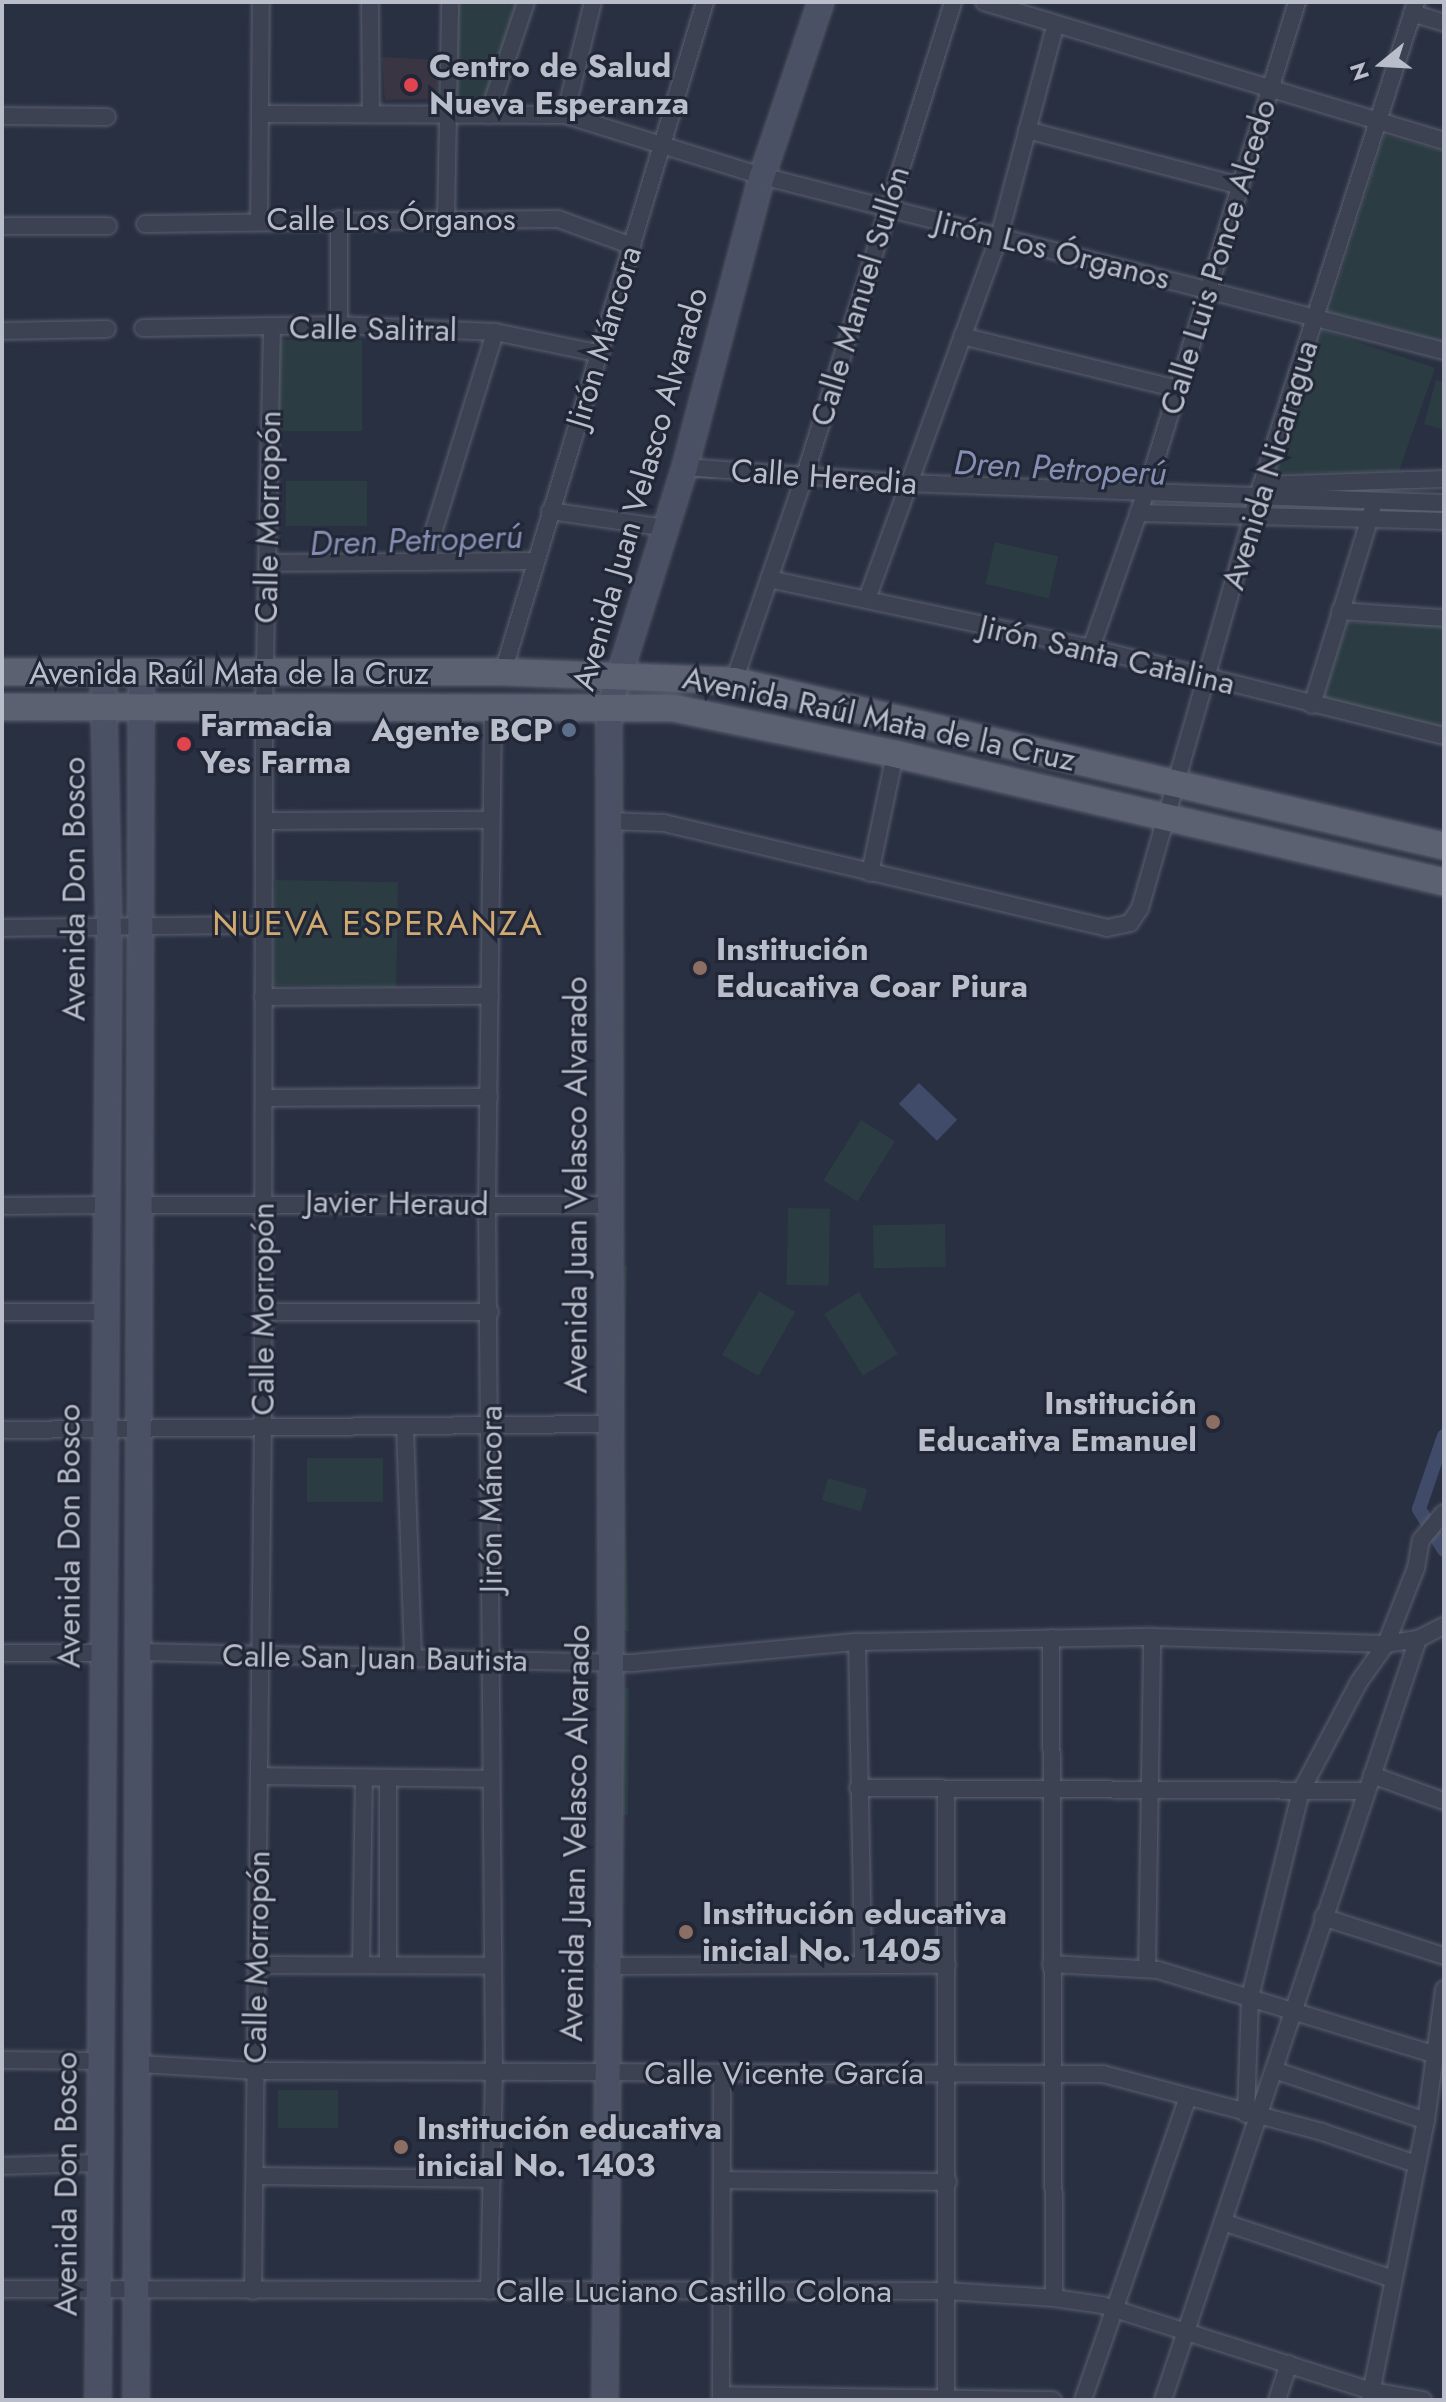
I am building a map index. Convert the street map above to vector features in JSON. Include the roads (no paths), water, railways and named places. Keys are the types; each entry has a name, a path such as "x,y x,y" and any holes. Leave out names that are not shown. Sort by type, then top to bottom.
{"main road":[{"name":"Avenida Raúl Mata de la Cruz","path":"2,672 503,672 734,681 1444,846"},
{"name":"Avenida Raúl Mata de la Cruz","path":"2,707 609,708 721,715 1444,882"}],"street":[{"path":"259,220 261,2"},
{"path":"370,2 371,114"},
{"path":"446,219 450,2"},
{"path":"488,115 526,2"},
{"path":"565,115 593,2"},
{"name":"Jirón Máncora","path":"503,672 533,561 601,354 705,2"},
{"name":"Avenida Juan Velasco Alvarado","path":"605,2400 604,1966 611,1663 607,1205 609,708 685,467 762,176 821,2"},
{"name":"Calle Manuel Sullón","path":"734,681 804,478 886,208 953,2"},
{"path":"984,2 1055,26 1444,141"},
{"name":"Calle Luis Ponce Alcedo","path":"1091,648 1146,492 1297,2"},
{"path":"1414,8 1444,23"},
{"name":"Avenida Nicaragua","path":"870,873 1107,928 1126,926 1140,908 1163,815 1252,515 1414,8"},
{"path":"867,599 906,483 999,237 1055,26"},
{"name":"Jirón Los Órganos","path":"260,114 565,115 762,176 1444,351"},
{"path":"2,116 107,117"},
{"path":"1027,130 1240,186"},
{"path":"339,219 339,325"},
{"name":"Calle Los Órganos","path":"145,224 339,219 558,219 632,246"},
{"path":"2,226 108,226"},
{"name":"Calle Salitral","path":"143,328 339,325 495,332 601,354"},
{"name":"Calle Morropón","path":"253,2291 263,1429 264,709 272,327"},
{"path":"2,331 107,329"},
{"path":"424,562 495,332"},
{"path":"962,336 1177,389"},
{"name":"Calle Heredia","path":"685,467 906,483 1146,492 1260,491 1375,501 1444,503"},
{"path":"1260,491 1444,479"},
{"path":"1312,705 1375,501"},
{"path":"550,511 666,528"},
{"path":"1138,513 1444,521"},
{"path":"268,563 533,561"},
{"name":"Jirón Santa Catalina","path":"769,579 1091,648 1444,736"},
{"path":"1340,611 1444,618"},
{"name":"Avenida Don Bosco","path":"98,2400 102,1312 109,930 103,673"},
{"name":"Avenida Don Bosco","path":"136,2400 140,2064 141,673"},
{"name":"Jirón Máncora","path":"489,2291 494,2072 490,1966 492,1424 487,1205 493,707"},
{"path":"608,821 664,823 870,873 895,754"},
{"path":"266,821 490,820"},
{"path":"2,928 141,930 266,925"},
{"path":"263,997 490,996"},
{"path":"264,1098 489,1097"},
{"name":"Javier Heraud","path":"140,1205 263,1202 607,1205"},
{"path":"2,1206 103,1205"},
{"path":"2,1312 102,1312"},
{"path":"263,1312 490,1312"},
{"path":"2,1430 609,1424"},
{"path":"405,1427 413,1659"},
{"path":"1252,2116 1250,1997 1301,1791 1359,1682 1386,1644 1416,1568 1421,1540 1444,1513"},
{"name":"Calle San Juan Bautista","path":"139,1652 611,1663 857,1642 1152,1637 1386,1644 1418,1639 1444,1626"},
{"path":"1147,1969 1152,1637"},
{"path":"1051,1638 1056,1787 1051,1964 1054,2298"},
{"path":"1163,2400 1223,2222 1252,2116 1274,2070 1295,2011 1323,1917 1418,1639"},
{"path":"857,1642 863,1965"},
{"path":"2,1653 101,1653"},
{"path":"1372,1775 1444,1801"},
{"path":"259,1776 490,1779"},
{"path":"361,1965 364,1778"},
{"path":"388,1778 388,1965"},
{"path":"858,1788 1365,1791"},
{"path":"946,1789 949,2074 946,2398"},
{"path":"1323,1917 1444,1956"},
{"path":"1051,1964 1147,1969 1250,1997 1433,2054"},
{"path":"257,1965 490,1966"},
{"path":"604,1966 947,1965"},
{"path":"1371,2395 1426,2121 1444,1989"},
{"path":"2,2060 98,2061"},
{"name":"Calle Vicente García","path":"140,2064 256,2071 1103,2074 1416,2164"},
{"path":"1274,2070 1426,2121"},
{"path":"722,2073 721,2397 1053,2400"},
{"path":"1083,2400 1188,2097"},
{"path":"2,2166 98,2163"},
{"path":"255,2176 492,2179"},
{"path":"722,2180 948,2182"},
{"path":"1223,2222 1393,2279"},
{"name":"Calle Luciano Castillo Colona","path":"2,2289 137,2293 947,2291 1054,2298 1113,2308 1289,2364 1371,2395 1423,2400"},
{"path":"1277,2400 1289,2364"}],"water":[{"path":"919,1083 957,1120 937,1141 899,1104"}],"waterway":[{"name":"Dren Petroperú","path":"692,476 715,477"},
{"path":"1444,1436 1419,1509 1444,1550"}],"place":[{"name":"Centro de Salud Nueva Esperanza","path":"411,85"},
{"name":"Agente BCP","path":"569,730"},
{"name":"Farmacia Yes Farma","path":"184,744"},
{"name":"Institución Educativa Coar Piura","path":"700,968"},
{"name":"Institución Educativa Emanuel","path":"1213,1422"},
{"name":"Institución educativa inicial No. 1405","path":"686,1932"},
{"name":"Institución educativa inicial No. 1403","path":"401,2147"}],"district":[{"name":"NUEVA ESPERANZA","path":"378,924"}]}
